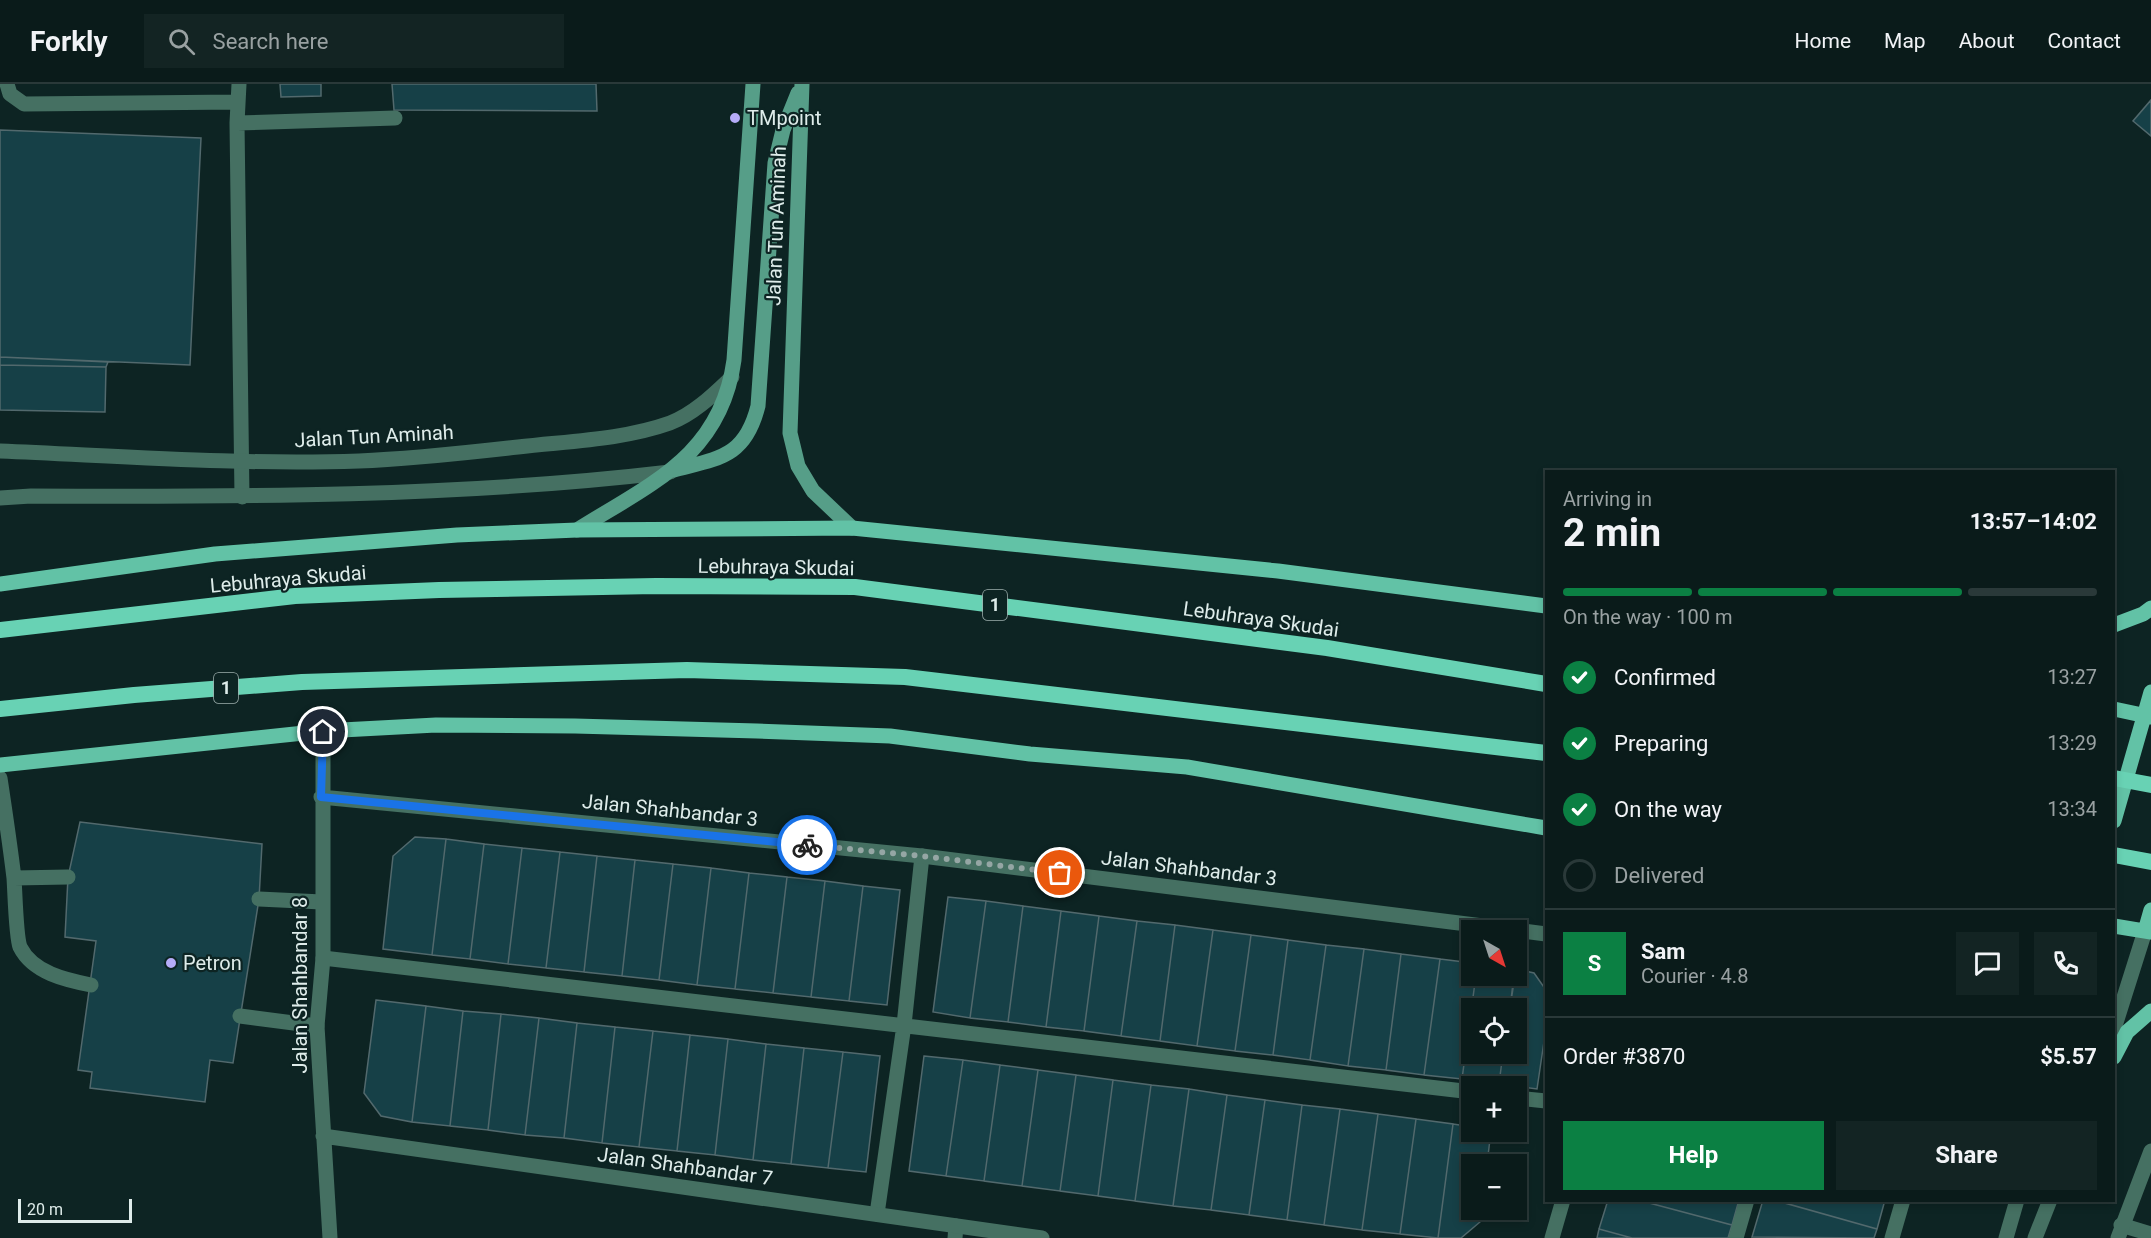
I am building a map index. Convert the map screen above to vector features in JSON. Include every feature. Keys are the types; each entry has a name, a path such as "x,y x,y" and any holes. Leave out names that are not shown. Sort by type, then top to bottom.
{"highway":[{"name":"Lebuhraya Skudai","path":"0,630 295,596 439,590 656,586 855,587 1327,648 1545,684"},
{"name":"1","path":"0,709 179,691 302,682 687,670 905,677 1545,753"},
{"path":"2115,778 2151,784"},
{"path":"2115,855 2151,862"}],"main road":[{"name":"Jalan Tun Aminah","path":"577,530 670,471 700,444 716,420 732,377 753,84"},
{"name":"Jalan Tun Aminah","path":"802,84 790,433 798,466 813,491 852,528"},
{"path":"670,471 714,460 730,453 742,443 753,426 758,406 776,163 783,130 802,84"},
{"path":"0,584 215,554 457,535 577,530 852,528 1278,571 1545,606"},
{"path":"2115,625 2143,614 2151,608"},
{"path":"2115,818 2147,716 2151,692"},
{"path":"2115,709 2147,716"},
{"path":"0,765 323,732 436,725 575,726 890,736 1030,753 1188,767 1545,828"},
{"path":"2115,926 2148,931 2151,910"},
{"path":"2115,1055 2127,1032 2151,1011"}],"street":[{"path":"7,84 10,94 24,104 238,102"},
{"path":"239,84 237,123 242,497"},
{"path":"237,123 394,118"},
{"name":"Jalan Tun Aminah","path":"0,451 242,462 359,461 427,457 606,437 640,431 672,422 714,394 732,377"},
{"path":"0,498 30,496 242,497 583,482 670,471"},
{"name":"Jalan Shahbandar 8","path":"323,732 322,958 317,1026 330,1238"},
{"path":"0,778 14,878 20,946 32,962 47,972 63,980 91,985"},
{"name":"Jalan Shahbandar 3","path":"321,797 922,856 1461,923"},
{"path":"877,1214 904,1025 922,856"},
{"path":"14,878 68,877"},
{"path":"259,899 322,902"},
{"name":"Jalan Shahbandar 3","path":"1527,931 1545,934"},
{"path":"2115,1026 2148,931"},
{"path":"322,958 1461,1091"},
{"path":"240,1016 317,1026"},
{"path":"1527,1099 1545,1101"},
{"name":"Jalan Shahbandar 7","path":"323,1136 877,1214 956,1232 1042,1238"},
{"path":"2151,1151 2120,1232 2151,1234"},
{"path":"1552,1238 1562,1202"},
{"path":"1736,1238 1746,1202"},
{"path":"1892,1238 1902,1202"},
{"path":"2006,1238 2016,1202"},
{"path":"2035,1238 2049,1202"}],"building":[{"path":"280,84 321,84 321,96 281,97"},
{"path":"392,84 596,84 597,111 394,110"},
{"path":"2151,100 2151,136 2133,121"},
{"path":"0,130 201,138 190,365 0,357"},
{"path":"0,357 108,362 106,367 0,365"},
{"path":"0,365 106,367 105,412 0,410"},
{"name":"Petron","path":"80,822 262,844 259,899 233,1063 210,1060 205,1102 90,1088 92,1072 78,1070 96,941 65,937 68,877"},
{"path":"415,837 446,839 432,955 383,949 393,856"},
{"path":"446,839 484,844 470,959 432,955"},
{"path":"484,844 522,848 508,964 470,959"},
{"path":"522,848 560,852 546,968 508,964"},
{"path":"560,852 597,856 584,972 546,968"},
{"path":"597,856 635,860 622,976 584,972"},
{"path":"635,860 673,864 659,980 622,976"},
{"path":"673,864 711,868 697,985 659,980"},
{"path":"711,868 749,873 735,989 697,985"},
{"path":"749,873 787,877 773,993 735,989"},
{"path":"787,877 825,881 811,997 773,993"},
{"path":"825,881 863,886 849,1001 811,997"},
{"path":"863,886 900,890 887,1005 849,1001"},
{"path":"948,897 986,901 970,1018 933,1012"},
{"path":"986,901 1023,906 1008,1022 970,1018"},
{"path":"1023,906 1061,911 1046,1027 1008,1022"},
{"path":"1061,911 1099,916 1084,1031 1046,1027"},
{"path":"1099,916 1137,921 1121,1036 1084,1031"},
{"path":"1137,921 1175,925 1160,1041 1121,1036"},
{"path":"1175,925 1213,930 1197,1046 1160,1041"},
{"path":"1213,930 1251,935 1235,1051 1197,1046"},
{"path":"1251,935 1288,940 1273,1055 1235,1051"},
{"path":"1288,940 1326,945 1310,1060 1273,1055"},
{"path":"1326,945 1364,949 1348,1066 1310,1060"},
{"path":"1364,949 1401,954 1386,1070 1348,1066"},
{"path":"1401,954 1440,959 1424,1075 1386,1070"},
{"path":"1440,959 1461,962 1461,986 1475,986 1473,998 1461,998 1461,1064 1464,1064 1462,1076 1461,1079 1424,1075"},
{"path":"1527,971 1534,973 1545,989 1545,1035 1537,1089 1527,1088 1527,1076 1500,1076 1502,1064 1527,1064 1527,998 1512,998 1513,986 1527,986"},
{"path":"1475,986 1513,986 1511,998 1473,998"},
{"path":"376,1000 426,1006 412,1122 381,1116 364,1093"},
{"path":"426,1006 463,1011 450,1126 412,1122"},
{"path":"463,1011 501,1014 488,1130 450,1126"},
{"path":"501,1014 539,1018 525,1135 488,1130"},
{"path":"539,1018 577,1023 564,1138 525,1135"},
{"path":"577,1023 615,1027 602,1143 564,1138"},
{"path":"615,1027 653,1031 639,1147 602,1143"},
{"path":"653,1031 690,1035 677,1151 639,1147"},
{"path":"690,1035 728,1039 715,1155 677,1151"},
{"path":"728,1039 766,1044 753,1160 715,1155"},
{"path":"766,1044 804,1048 791,1164 753,1160"},
{"path":"804,1048 843,1052 828,1168 791,1164"},
{"path":"843,1052 880,1056 866,1172 828,1168"},
{"path":"924,1056 963,1060 946,1176 909,1171"},
{"path":"963,1060 1000,1065 984,1181 946,1176"},
{"path":"1464,1064 1502,1064 1500,1076 1462,1076"},
{"path":"1000,1065 1038,1070 1022,1186 984,1181"},
{"path":"1038,1070 1076,1075 1060,1191 1022,1186"},
{"path":"1076,1075 1113,1080 1098,1196 1060,1191"},
{"path":"1113,1080 1151,1085 1135,1201 1098,1196"},
{"path":"1151,1085 1189,1089 1173,1206 1135,1201"},
{"path":"1189,1089 1227,1095 1211,1210 1173,1206"},
{"path":"1227,1095 1265,1100 1249,1215 1211,1210"},
{"path":"1265,1100 1302,1105 1287,1220 1249,1215"},
{"path":"1302,1105 1340,1109 1324,1225 1287,1220"},
{"path":"1340,1109 1378,1114 1362,1230 1324,1225"},
{"path":"1378,1114 1416,1119 1400,1234 1362,1230"},
{"path":"1416,1119 1453,1124 1438,1238 1400,1234"},
{"path":"1453,1124 1461,1125 1461,1142 1490,1142 1488,1154 1461,1154 1461,1220 1480,1220 1480,1222 1461,1238 1438,1238"},
{"path":"1607,1202 1646,1202 1732,1225 1728,1238 1632,1238 1599,1229"},
{"path":"1646,1202 1738,1202 1732,1225"},
{"path":"1762,1202 1781,1202 1877,1229 1874,1238 1752,1237"},
{"path":"1781,1202 1884,1202 1877,1229"},
{"path":"1599,1229 1632,1238 1597,1238"}],"way so far":[{"path":"807,845 1060,873"}],"place":[{"name":"TMpoint","path":"735,118"},
{"name":"Petron","path":"171,963"}],"route":[{"path":"323,732 321,797 807,845"}]}
